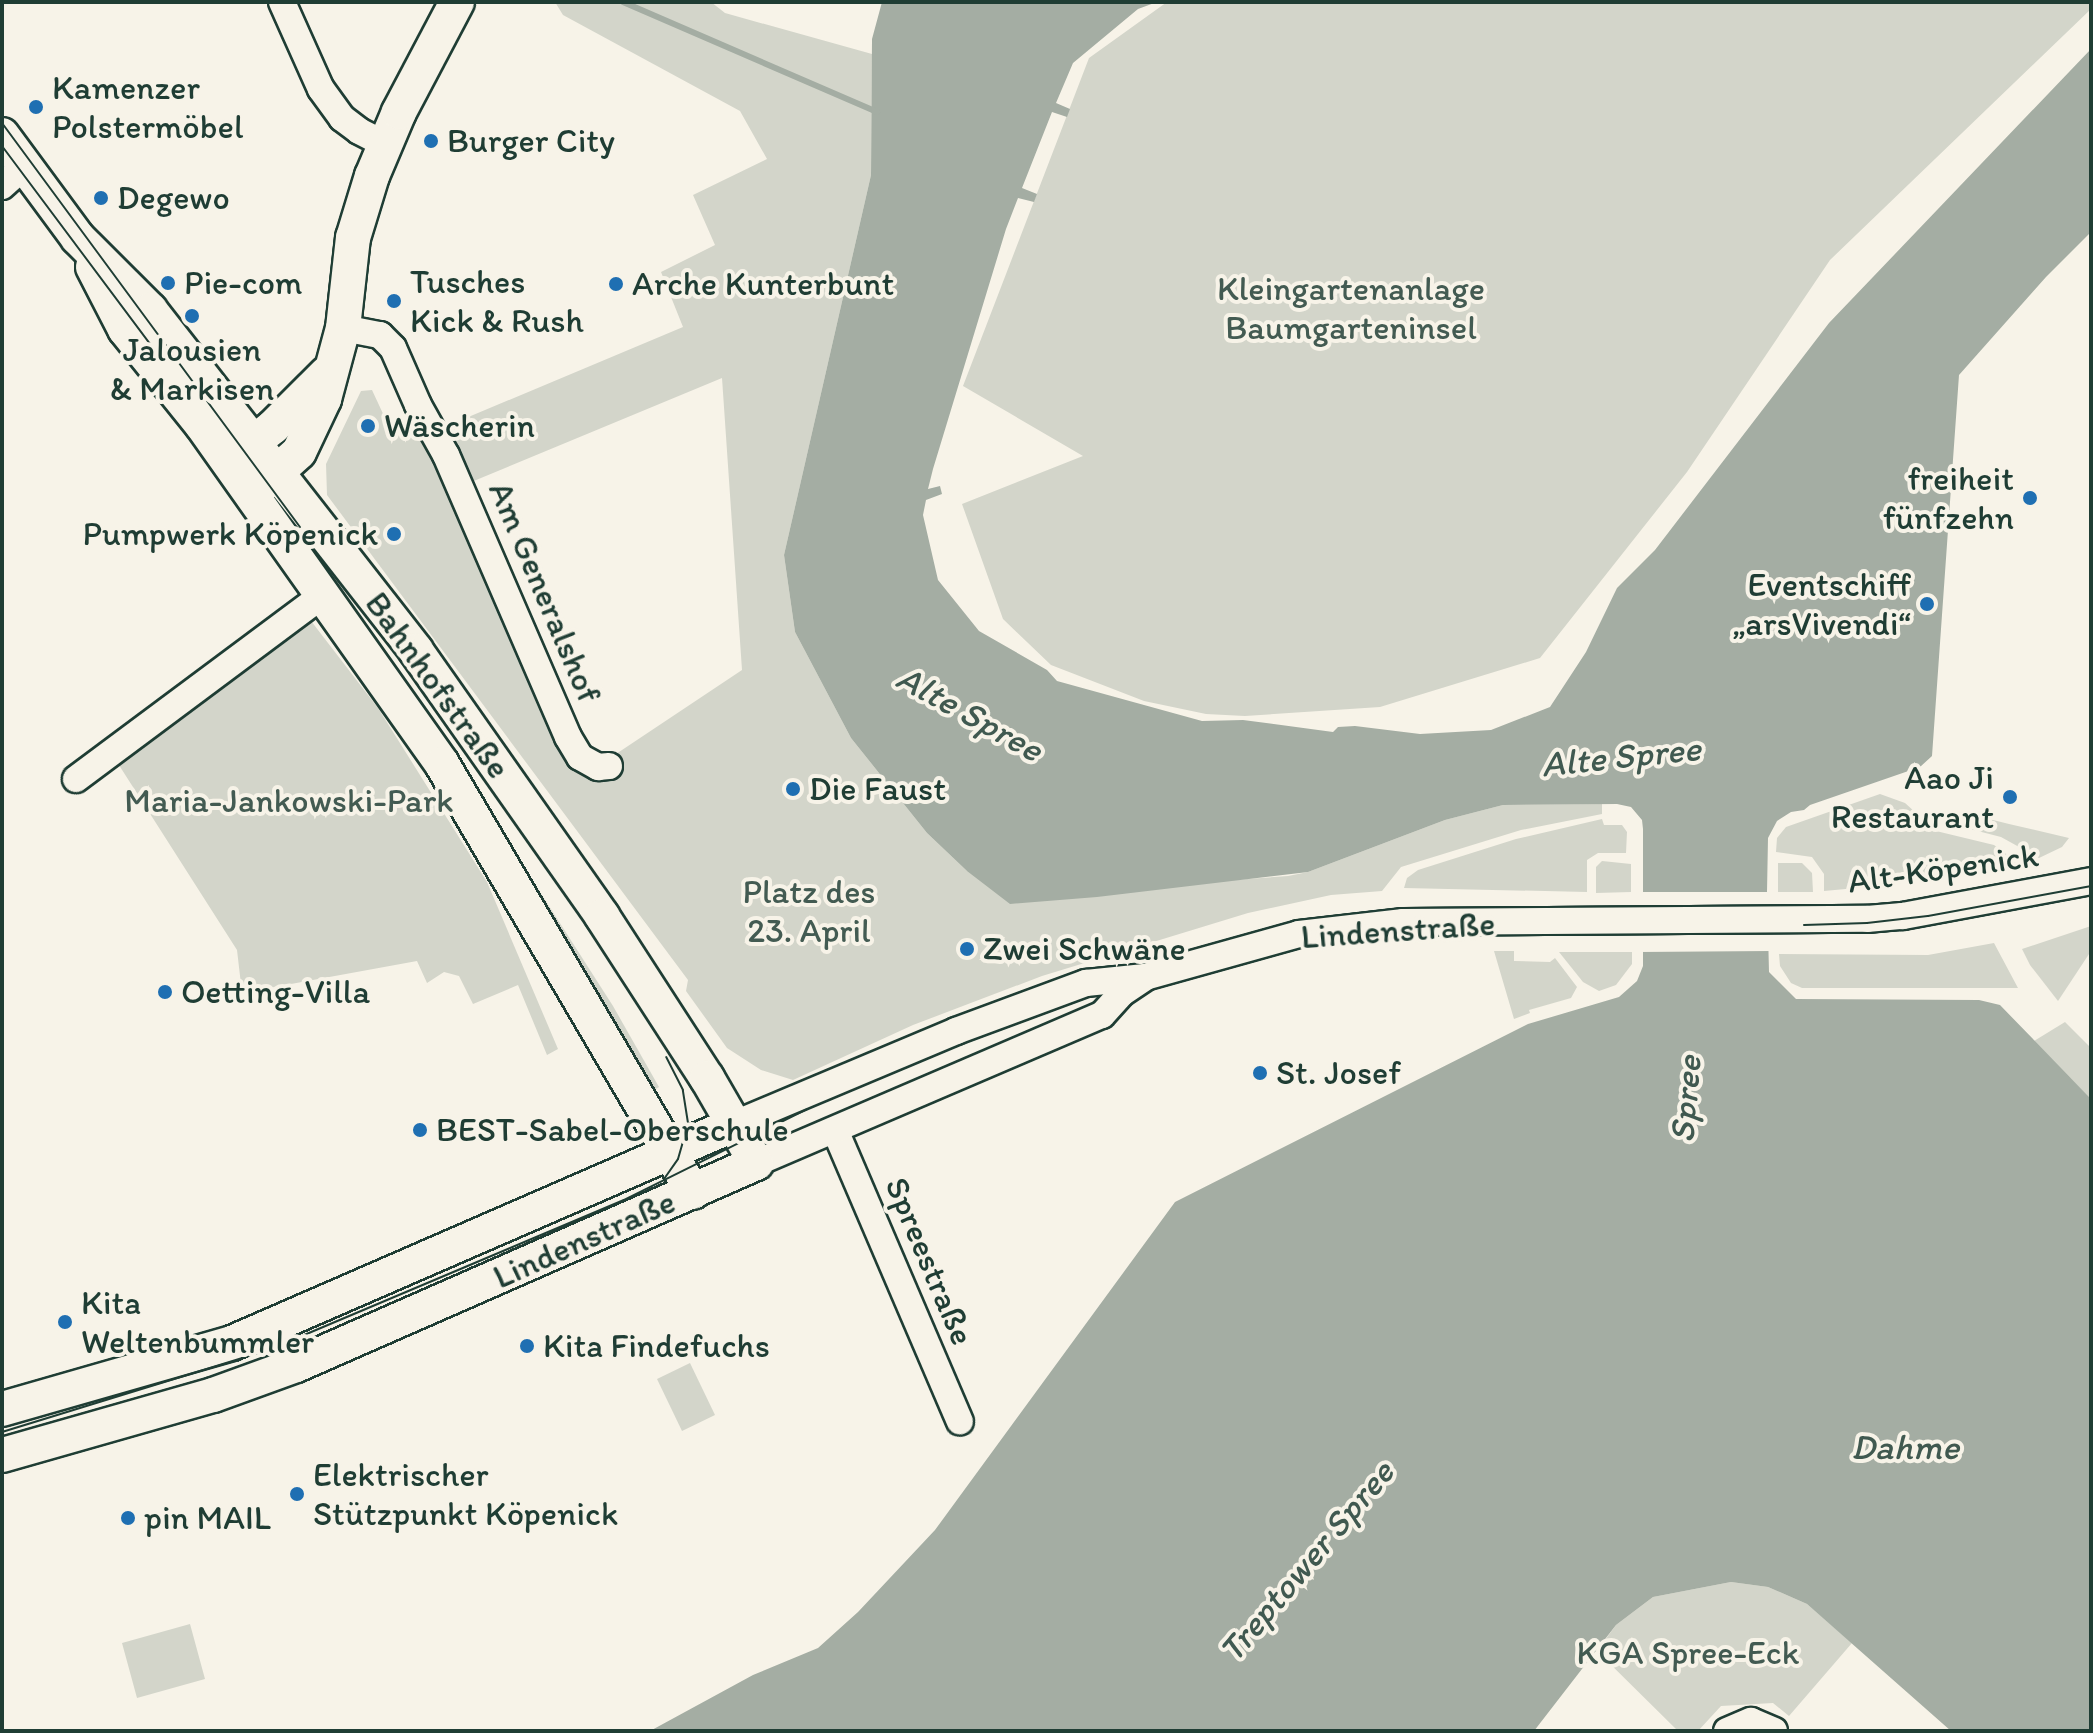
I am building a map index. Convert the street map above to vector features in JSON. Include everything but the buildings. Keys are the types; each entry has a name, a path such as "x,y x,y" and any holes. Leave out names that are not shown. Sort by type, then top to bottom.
{"main road":[{"path":"250,494 278,474 299,452 324,399 343,328 353,238 385,144 457,2"},
{"name":"Bahnhofstraße","path":"2,135 13,175 78,238 125,329 241,453 278,474 416,651 554,846 735,1124 756,1163"},
{"path":"241,453 334,366"},
{"name":"Bahnhofstraße","path":"241,453 250,494 442,764 693,1192"},
{"name":"Lindenstraße","path":"2,1409 232,1343 735,1124"},
{"name":"Lindenstraße","path":"2,1455 213,1395 296,1365 756,1163"}],"street":[{"path":"282,2 328,99 353,127 385,144"},
{"name":"Am Generalshof","path":"343,328 380,335 393,348 418,405 446,455 568,737 580,757 598,767 609,766"},
{"path":"76,779 323,595"},
{"name":"Alt-Köpenick","path":"1608,920 1903,916 2091,881"},
{"name":"Lindenstraße","path":"735,1124 1086,983 1145,977 1299,934 1364,925 1608,920"},
{"name":"Lindenstraße","path":"756,1163 1102,1015 1122,993 1145,977"},
{"name":"Spreestraße","path":"835,1130 960,1421"},
{"path":"1727,1731 1751,1721 1774,1731"}],"green space":[{"name":"Platz des 23. April","path":"555,2 711,2 725,13 872,54 871,175 784,555 795,632 851,738 927,833 967,871 1206,882 1288,876 1308,872 1445,820 1503,805 1602,804 1602,814 1521,830 1401,867 1382,891 1331,895 1248,913 1042,976 913,1025 793,1080 761,1070 727,1048 686,991 688,980 327,495 326,464 361,391 372,390 385,418 409,424 416,439 683,327 661,272 715,245 693,195 767,159 740,111 563,15","holes":["722,378 742,670 589,772 452,490"]},
{"name":"Kleingartenanlage Baumgarteninsel","path":"1167,2 2091,2 2091,9 1830,260 1687,472 1540,658 1380,707 1245,716 1206,714 1144,701 1051,665 1003,619 962,504 1083,456 963,386 1089,58"},
{"name":"Maria-Jankowski-Park","path":"308,617 378,708 487,882 558,1049 547,1055 518,985 473,1004 459,976 444,972 427,983 417,961 242,993 237,950 117,762"},
{"path":"446,745 613,1006 659,1087 654,1090"},
{"path":"1880,794 1905,803 1936,831 1994,845 2020,864 1889,885 1824,891 1824,874 1812,857 1776,852 1777,838 1786,827"},
{"path":"1969,814 2069,838 2062,847 2039,858 2001,837 1966,828"},
{"path":"1602,819 1604,825 1622,825 1627,832 1626,853 1598,853 1587,860 1587,892 1404,888 1407,878 1418,870 1516,839"},
{"path":"1602,861 1631,864 1631,892 1596,893 1596,867"},
{"path":"1778,863 1802,863 1812,873 1813,892 1778,892"},
{"path":"2091,926 2091,951 2058,1001 2030,965 2022,949"},
{"path":"1994,943 2018,988 1802,988 1791,983 1780,966 1779,954 1928,955"},
{"path":"1494,951 1514,951 1514,961 1550,962 1555,958 1577,987 1571,998 1529,1010 1530,1013 1514,1019"},
{"path":"1559,952 1632,952 1632,964 1616,985 1599,991 1583,982"},
{"path":"2065,1022 2091,1048 2091,1099 2034,1041"},
{"path":"690,1363 715,1415 682,1431 657,1379"},
{"name":"KGA Spree-Eck","path":"1731,1582 1768,1587 1807,1604 1852,1643 1789,1716 1773,1703 1721,1706 1698,1731 1678,1731 1597,1651 1616,1625 1653,1597"},
{"path":"190,1624 205,1679 137,1698 122,1643"}],"water":[{"path":"882,2 1157,2 1138,9 1073,63 1056,103 1070,109 1067,117 1052,112 1022,188 1037,194 1034,202 1018,198 1006,229 928,489 940,486 942,494 926,500 923,515 938,580 979,631 1047,670 1057,681 1202,721 1243,720 1333,732 1338,727 1355,726 1420,734 1491,730 1550,707 1586,652 1617,588 1655,550 1829,323 2091,49 2091,232 2046,277 1959,375 1932,756 1920,767 1791,812 1777,821 1768,838 1767,892 1769,972 1796,999 1979,1000 2000,1005 2091,1099 2091,1731 1951,1731 1807,1604 1768,1587 1731,1582 1653,1597 1616,1625 1534,1731 650,1731 753,1675 818,1648 858,1612 935,1530 1175,1202 1528,1024 1619,997 1637,981 1643,966 1643,829 1642,820 1631,807 1617,804 1503,805 1445,820 1308,872 1010,904 967,871 927,833 851,738 795,632 784,555 871,175 872,39"}],"pier":[{"path":"1640,892 1771,892 1771,951 1639,952"}],"waterway":[{"path":"623,2 877,112"}],"tram line":[{"path":"2,123 300,527"},
{"path":"2,146 162,360"},
{"path":"1804,925 1867,923 1928,916 2091,886"},
{"path":"664,1179 678,1159 688,1123 683,1090 666,1057"},
{"path":"2,1432 271,1349 624,1200 807,1109"}],"place":[{"name":"Kamenzer Polstermöbel","path":"36,107"},
{"name":"Burger City","path":"431,141"},
{"name":"Degewo","path":"101,198"},
{"name":"Pie-com","path":"168,283"},
{"name":"Arche Kunterbunt","path":"616,284"},
{"name":"Tusches Kick & Rush","path":"394,301"},
{"name":"Jalousien & Markisen","path":"192,316"},
{"name":"Wäscherin","path":"368,426"},
{"name":"freiheit fünfzehn","path":"2030,498"},
{"name":"Pumpwerk Köpenick","path":"394,534"},
{"name":"Eventschiff „arsVivendi“","path":"1927,604"},
{"name":"Die Faust","path":"793,789"},
{"name":"Aao Ji Restaurant","path":"2010,797"},
{"name":"Zwei Schwäne","path":"967,949"},
{"name":"Oetting-Villa","path":"165,992"},
{"name":"St. Josef","path":"1260,1073"},
{"name":"BEST-Sabel-Oberschule","path":"420,1130"},
{"name":"Kita Weltenbummler","path":"65,1322"},
{"name":"Kita Findefuchs","path":"527,1346"},
{"name":"Elektrischer Stützpunkt Köpenick","path":"297,1494"},
{"name":"pin MAIL","path":"128,1518"}],"water label":[{"name":"Alte Spree","path":"970,713"},
{"name":"Alte Spree","path":"1621,756"},
{"name":"Spree","path":"1685,1099"},
{"name":"Dahme","path":"1905,1447"},
{"name":"Treptower Spree","path":"1306,1561"}]}
